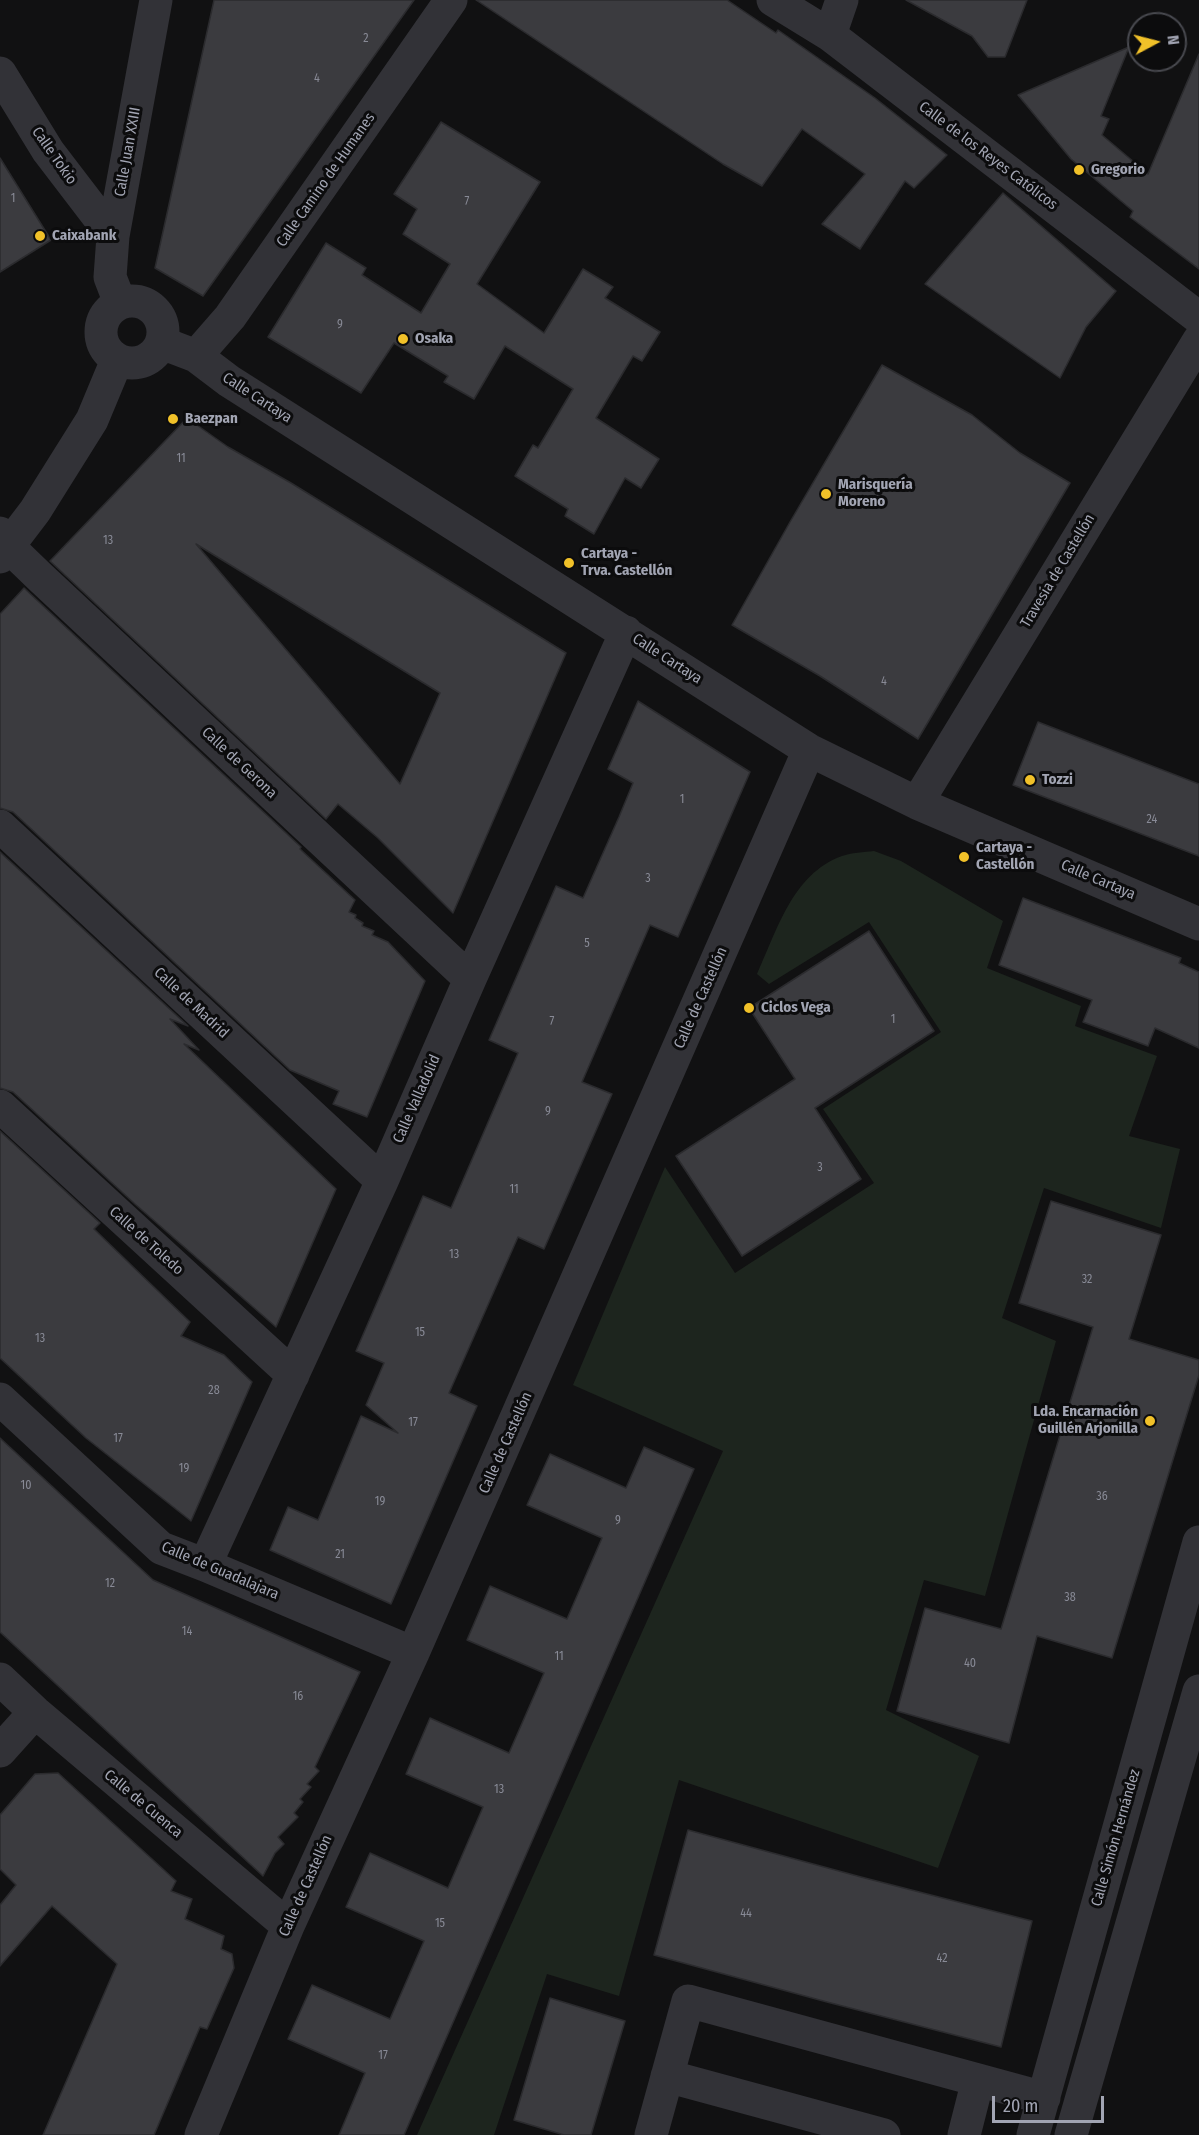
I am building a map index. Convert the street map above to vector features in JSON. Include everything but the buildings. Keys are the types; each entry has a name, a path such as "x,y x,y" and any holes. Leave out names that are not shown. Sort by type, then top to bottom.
{"street":[{"name":"Calle Juan XXIII","path":"120,303 110,277 113,236 156,0"},
{"name":"Calle Camino de Humanes","path":"196,356 231,317 451,0"},
{"name":"Calle de los Reyes Católicos","path":"773,0 830,35 1199,318"},
{"path":"830,35 842,0"},
{"name":"Calle Tokio","path":"0,73 48,151 113,236"},
{"path":"132,301 144,303 154,310 161,320 164,331 162,343 154,354 143,362 130,364 117,360 107,350 101,337 102,323 109,311 120,303 132,301"},
{"name":"Travesía de Castellón","path":"916,803 1199,340"},
{"name":"Calle Cartaya","path":"162,343 196,356 230,381 809,750 916,803 1199,924"},
{"path":"3,546 35,511 92,420 117,360"},
{"name":"Calle de Gerona","path":"3,546 470,979"},
{"name":"Calle Valladolid","path":"205,1565 382,1180 626,633"},
{"name":"Calle de Castellón","path":"201,2135 288,1926 413,1653 809,750"},
{"name":"Calle de Madrid","path":"0,826 382,1180"},
{"name":"Calle de Toledo","path":"0,1106 293,1375"},
{"name":"Calle de Guadalajara","path":"0,1399 161,1548 413,1653"},
{"name":"Calle Simón Hernández","path":"1033,2135 1199,1542"},
{"name":"Calle de Cuenca","path":"0,1679 35,1712 288,1926"},
{"path":"1071,2135 1199,1691"},
{"path":"0,1751 35,1712"},
{"path":"651,2135 688,2001 1044,2098"},
{"path":"668,2076 884,2135"},
{"path":"964,2135 978,2080"}],"shaded area":[{"path":"874,851 901,861 1003,921 987,968 1081,1006 1075,1026 1157,1056 1129,1136 1180,1149 1161,1228 1044,1188 1002,1318 1056,1341 985,1596 924,1580 886,1710 979,1756 938,1868 679,1780 619,1996 547,1974 494,2135 417,2135 723,1451 573,1385 665,1167 735,1273 874,1183 823,1109 941,1032 869,922 769,984 757,974 788,906 810,876 825,864 842,856"}],"place":[{"name":"Gregorio","path":"1079,170"},
{"name":"Caixabank","path":"40,236"},
{"name":"Osaka","path":"403,339"},
{"name":"Baezpan","path":"173,419"},
{"name":"Marisquería Moreno","path":"826,494"},
{"name":"Cartaya - Trva. Castellón","path":"569,563"},
{"name":"Tozzi","path":"1030,780"},
{"name":"Cartaya - Castellón","path":"964,857"},
{"name":"Ciclos Vega","path":"749,1008"},
{"name":"Lda. Encarnación Guillén Arjonilla","path":"1150,1421"}]}
